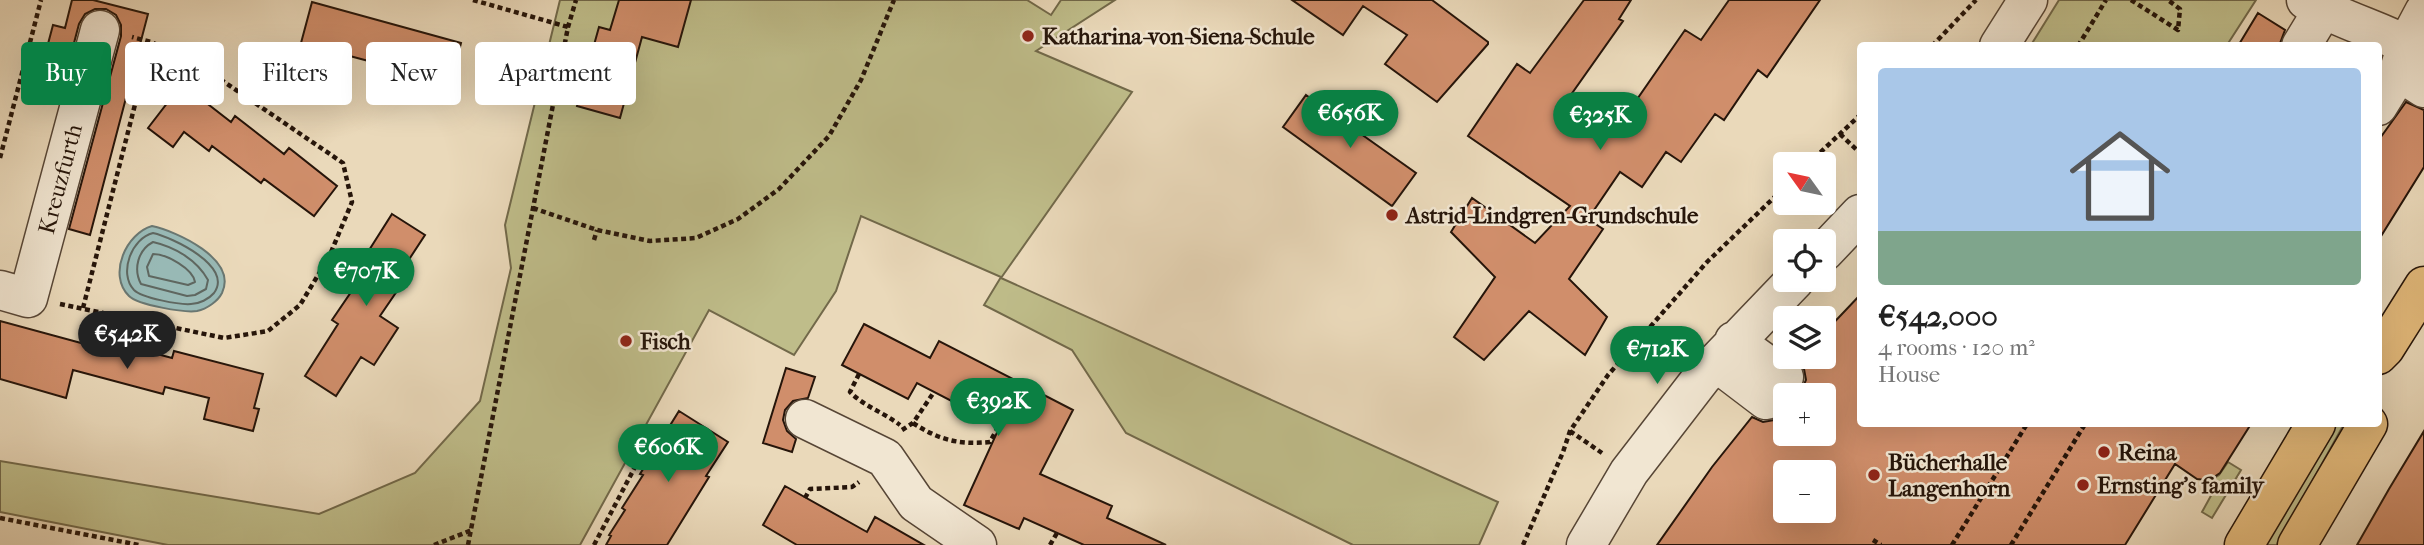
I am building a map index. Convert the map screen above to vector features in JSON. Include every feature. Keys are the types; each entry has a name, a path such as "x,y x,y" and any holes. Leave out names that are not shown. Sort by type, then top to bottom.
{"main road":[{"path":"2382,355 2424,286"},
{"path":"2244,545 2314,427"},
{"path":"2297,545 2366,427"}],"street":[{"path":"2002,42 2028,0"},
{"path":"2303,42 2320,3 2417,50 2382,100"},
{"name":"Kreuzfurth","path":"14,294 100,30"},
{"path":"1836,239 1857,217"},
{"path":"1586,545 1629,472 1725,351 1783,292"},
{"path":"1725,351 1773,387"},
{"path":"805,419 894,443 916,503 977,545"}],"path":[{"path":"0,158 41,0"},
{"path":"473,0 568,27"},
{"path":"468,545 568,27 576,0"},
{"path":"533,208 597,230 650,240 696,238 738,219 779,189 829,136 861,80 894,0"},
{"path":"1935,42 1976,0"},
{"path":"2080,42 2106,0"},
{"path":"2132,0 2139,2 2178,30 2180,9 2168,0"},
{"path":"100,30 151,42"},
{"path":"14,294 224,338 268,331 300,305 329,257 352,202 343,163 224,82"},
{"path":"83,308 135,105"},
{"path":"1821,152 1857,118"},
{"path":"1840,134 1857,150"},
{"path":"1522,545 1570,430 1608,375 1707,262 1773,199"},
{"path":"594,240 597,230"},
{"path":"805,498 810,489 852,487 894,443 883,412 863,404 850,392 859,374"},
{"path":"934,391 913,423 928,433 967,444 990,442 999,425"},
{"path":"594,545 656,427"},
{"path":"1952,545 2024,427"},
{"path":"2011,545 2083,427"},
{"path":"0,518 139,545"},
{"path":"434,545 472,530"},
{"path":"1050,545 1057,533"},
{"path":"1873,540 1881,545"}],"shaded area":[{"path":"560,0 1027,0 1051,15 1061,0 1115,0 1036,51 1132,92 1001,278 1498,502 1479,545 1353,545 1126,433 1072,350 984,305 1001,277 861,216 836,291 794,355 709,310 580,545 168,545 0,512 0,461 319,514 415,473 480,401 511,268 505,225 534,105 636,105 636,42 550,42"},
{"path":"2059,0 2256,0 2229,42 2033,42"},
{"path":"2330,427 2342,427 2277,545 2260,545"},
{"path":"2228,462 2241,470 2212,518 2202,512 2213,492 2206,487"}],"water":[{"path":"152,226 189,240 213,258 225,281 218,299 197,311 183,311 151,305 129,296 120,277 123,255 135,237"}],"building":[{"path":"72,0 93,0 148,14 141,42 125,42 125,102 90,235 69,229 102,105 111,105 111,73 121,36 121,25 116,15 106,9 95,9 85,14 74,42 48,42 53,25 65,28"},
{"path":"619,0 691,0 678,47 642,37 636,59 636,42 595,42 599,27 610,30"},
{"path":"1292,0 1432,0 1488,44 1437,102 1385,64 1407,35 1363,6 1343,35"},
{"path":"1584,0 1631,0 1619,19 1623,21 1568,99 1615,131 1685,30 1701,40 1729,0 1820,0 1767,77 1758,70 1724,120 1715,114 1681,162 1666,152 1642,187 1620,172 1588,219 1603,229 1569,279 1607,317 1585,355 1529,311 1484,360 1454,337 1495,277 1451,232 1472,198 1535,243 1570,206 1468,136 1517,64 1530,73"},
{"path":"312,2 457,42 366,42 366,60 352,57 352,42 301,42"},
{"path":"2258,13 2285,30 2280,42 2240,42"},
{"path":"1306,95 1416,173 1392,206 1283,127"},
{"path":"2406,102 2424,110 2424,167 2382,235 2382,135"},
{"path":"166,105 209,105 231,122 235,116 284,154 289,148 337,186 314,216 264,179 261,183 212,146 209,151 184,132 173,147 148,128"},
{"path":"577,105 624,105 620,118"},
{"path":"392,214 425,235 391,287 397,291 380,316 398,328 374,365 361,357 336,396 305,376 338,324 332,320 366,270 359,266"},
{"path":"1857,298 1857,427 2249,427 2220,473 2214,477 2197,479 2175,464 2125,545 1657,545 1712,467 1752,417 1763,422 1773,420 1773,446 1836,446 1836,383 1805,383 1804,369 1836,369 1836,320"},
{"path":"0,321 81,343 83,334 172,358 174,351 263,374 254,408 259,409 253,431 204,419 209,398 165,387 163,394 73,370 66,398 0,379"},
{"path":"864,324 930,358 939,341 1073,410 1040,474 1112,506 1107,518 1166,545 1084,545 1024,518 1019,529 964,505 1000,426 917,383 908,399 842,365"},
{"path":"786,368 815,377 808,398 793,401 785,410 783,420 787,431 796,439 792,452 763,443"},
{"path":"679,411 728,442 706,476 709,477 667,545 606,545 611,536 609,535 625,510 622,508 643,475 640,474"},
{"path":"2424,431 2424,545 2357,545 2389,489"},
{"path":"785,486 867,532 875,517 924,545 797,545 763,525"}],"place":[{"name":"Katharina-von-Siena-Schule","path":"1028,36"},
{"name":"Astrid-Lindgren-Grundschule","path":"1392,215"},
{"name":"Fisch","path":"626,341"},
{"name":"Reina","path":"2104,452"},
{"name":"Bücherhalle Langenhorn","path":"1874,475"},
{"name":"Ernsting's family","path":"2083,485"}]}
